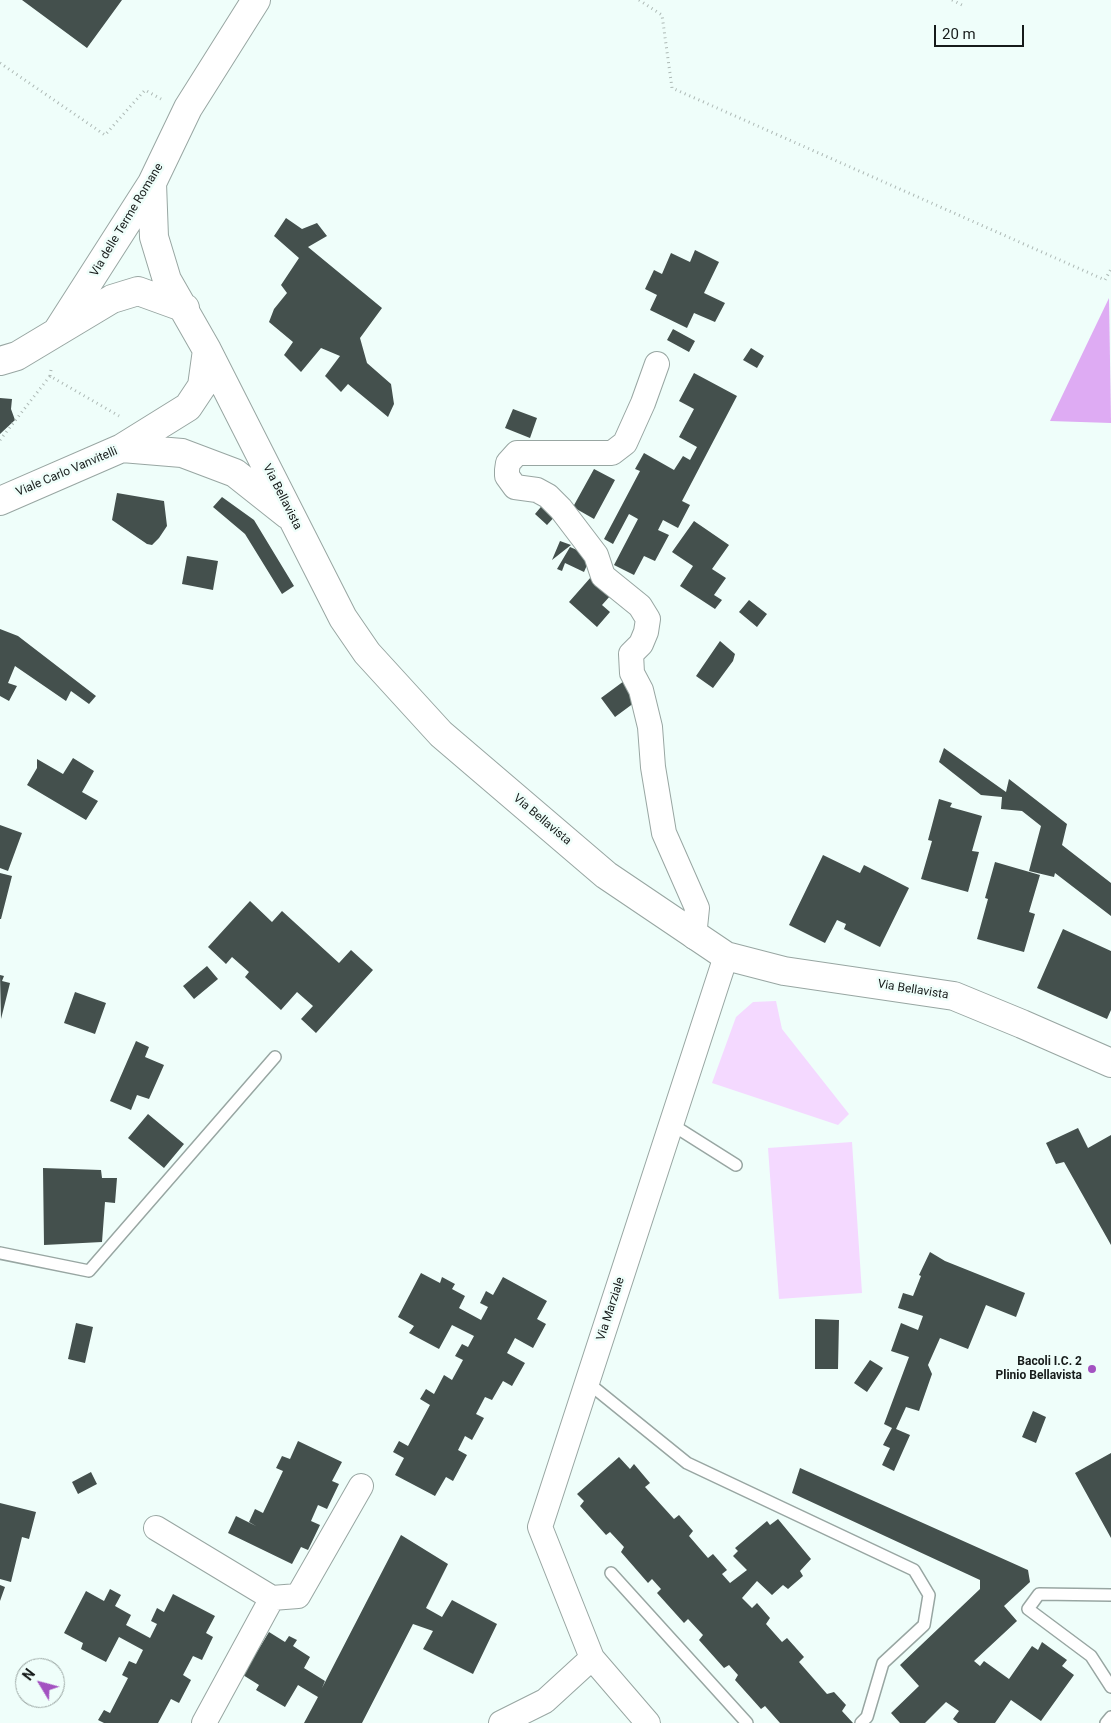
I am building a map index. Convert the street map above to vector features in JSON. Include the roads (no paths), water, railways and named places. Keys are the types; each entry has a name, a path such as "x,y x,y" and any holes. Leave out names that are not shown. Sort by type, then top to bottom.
{"street":[{"name":"Via delle Terme Romane","path":"0,361 17,356 58,330 152,183 188,108 256,0"},
{"name":"Via Bellavista","path":"152,183 154,237 167,280 185,308 207,350 343,618 367,653 441,734 606,874 694,936 726,956 784,971 954,996 1111,1064"},
{"path":"58,330 112,299 138,291 185,308"},
{"path":"122,448 188,407 202,386 207,350"},
{"path":"657,364 643,403 625,443 612,453 517,453 508,463 507,476 515,487 537,490 548,496 561,509 596,555 602,576 640,606 648,619 646,632 641,644 632,654 632,673 641,690 650,727 653,767 664,833 697,908 694,936"},
{"name":"Viale Carlo Vanvitelli","path":"0,501 122,448 182,454 235,473 295,521"},
{"name":"Via Marziale","path":"648,1723 592,1658 540,1527 726,956"},
{"path":"156,1528 272,1598 298,1596 361,1486"},
{"path":"204,1723 272,1598"},
{"path":"501,1723 545,1701 592,1658"}],"lane":[{"path":"0,1253 89,1270 275,1057"},
{"path":"671,1124 736,1165"},
{"path":"587,1382 687,1463 914,1570 929,1595 924,1625 883,1663 867,1717 861,1723"},
{"path":"611,1573 747,1723"},
{"path":"1111,1595 1039,1594 1028,1609 1091,1656 1111,1687"},
{"path":"1106,1723 1111,1717"}],"place":[{"name":"Bacoli I.C. 2 Plinio Bellavista","path":"1092,1369"}]}
